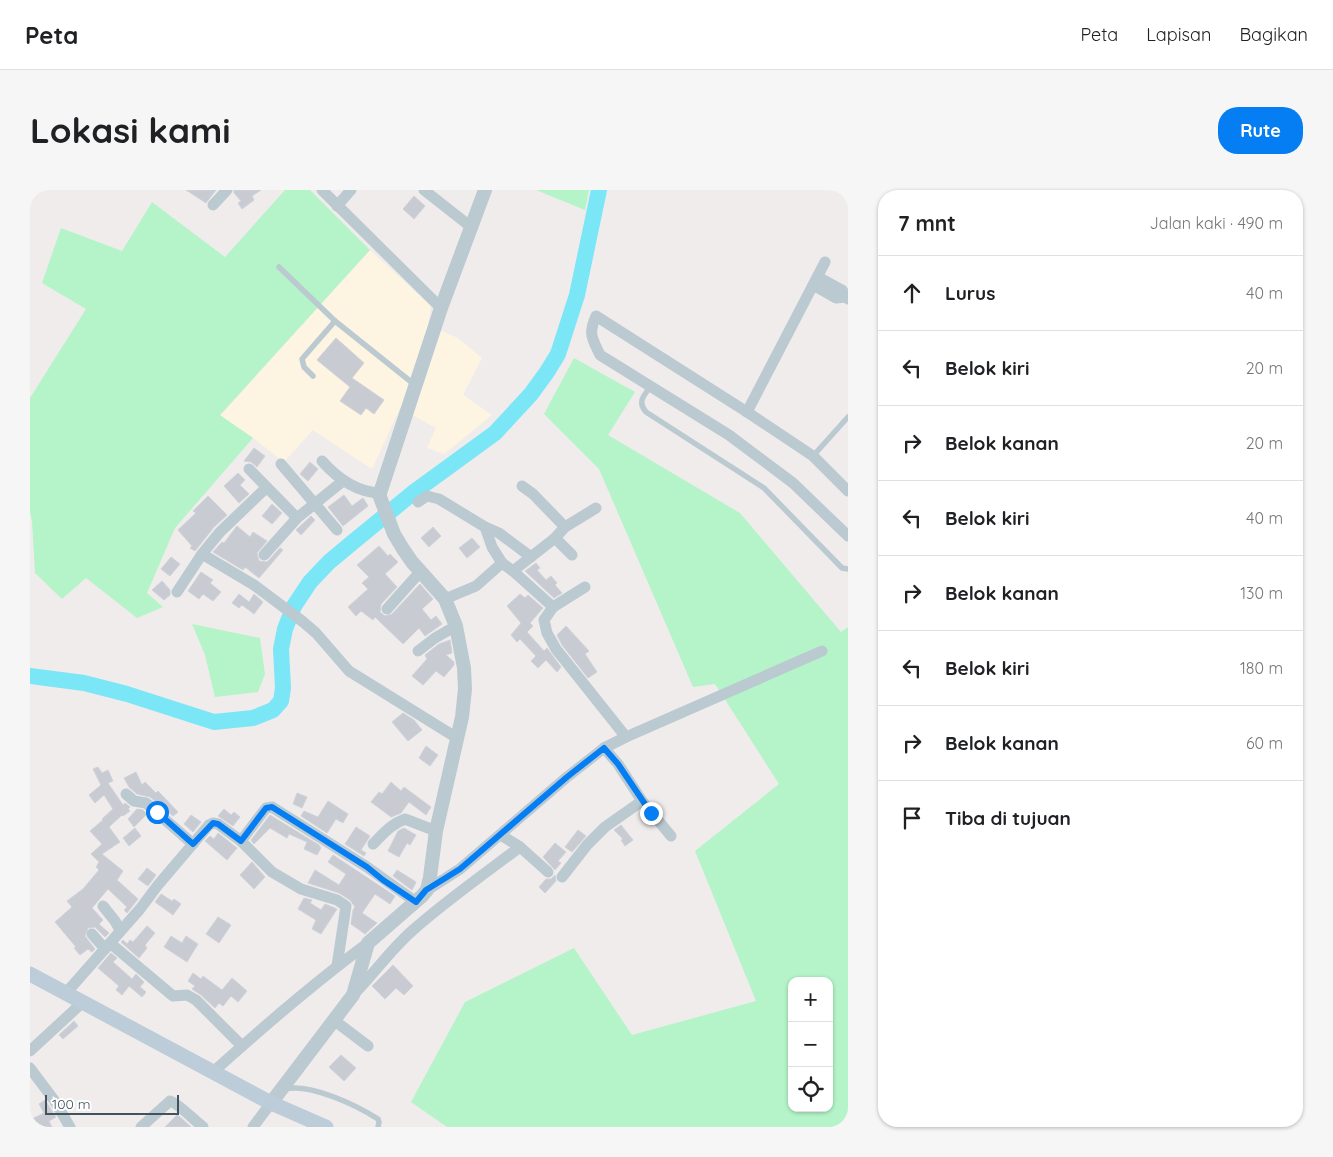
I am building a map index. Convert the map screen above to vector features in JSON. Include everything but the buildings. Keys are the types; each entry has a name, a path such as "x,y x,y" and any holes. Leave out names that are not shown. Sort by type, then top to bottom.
{"main road":[{"path":"30,974 271,1103 326,1127"}],"street":[{"path":"213,205 227,190"},
{"path":"322,190 441,308"},
{"path":"337,206 350,190"},
{"path":"424,190 471,227"},
{"path":"426,890 430,877 436,831 462,717 465,689 464,668 456,626 445,599 420,572 403,549 390,524 380,495 441,308 485,190"},
{"path":"747,412 825,262"},
{"path":"816,281 836,298 847,298"},
{"path":"848,491 812,456 747,412 596,316 590,335 600,355 730,435 793,483 848,536"},
{"path":"322,461 343,481 380,495"},
{"path":"281,464 337,530"},
{"path":"249,469 297,518"},
{"path":"264,555 297,518 343,481"},
{"path":"522,486 533,494 565,527"},
{"path":"177,592 202,554 220,532 266,488"},
{"path":"418,502 427,496 439,499 485,527 499,533 531,557"},
{"path":"513,571 555,538 565,527 596,508"},
{"path":"485,527 492,547 502,564 513,571 553,607"},
{"path":"555,538 572,555"},
{"path":"202,554 254,585 302,621 316,633 349,670 457,738"},
{"path":"445,599 476,586 502,564"},
{"path":"387,609 420,572"},
{"path":"585,587 553,607 544,620 547,633 556,649 626,737"},
{"path":"418,651 435,638 456,626"},
{"path":"253,1127 353,996 396,946 510,840 567,777 626,737 822,652"},
{"path":"606,751 618,764 642,801 671,836"},
{"path":"126,794 134,801 146,803 193,844"},
{"path":"562,877 587,845 605,828 642,801"},
{"path":"241,841 266,808 272,807 367,867 416,902"},
{"path":"373,844 387,829 405,819 436,831"},
{"path":"66,993 213,823 218,824 241,841 272,872 301,889 337,900 346,906 337,966"},
{"path":"510,840 548,872"},
{"path":"213,1072 337,966 368,943 416,902 426,890 510,840"},
{"path":"103,906 115,920 120,930"},
{"path":"92,934 173,996 187,994 196,1000 242,1046"},
{"path":"353,996 368,943"},
{"path":"30,1051 83,1002"},
{"path":"335,1021 368,1046"},
{"path":"30,1068 54,1100 70,1127"},
{"path":"140,1127 170,1101 176,1103 203,1127"}],"lane":[{"path":"280,267 335,321 415,385"},
{"path":"313,376 304,367 302,359 335,321"},
{"path":"651,386 641,402 642,408 646,412 764,488 842,568 848,569"},
{"path":"812,456 848,418"},
{"path":"282,1090 297,1087 315,1090 373,1116 378,1119 378,1127"}],"shaded area":[{"path":"370,250 431,306 428,325 458,338 482,358 463,395 492,415 444,454 427,448 436,428 400,408 372,469 313,430 284,462 220,416"}],"green space":[{"path":"285,190 310,190 370,250 220,415 253,438 175,528 147,593 163,607 137,618 86,578 62,599 35,573 30,512 30,398 86,309 42,283 61,228 122,251 152,202 225,257"},
{"path":"536,190 589,190 585,210"},
{"path":"574,358 635,392 608,435 740,513 841,632 848,627 848,1127 447,1127 411,1102 465,1002 574,948 632,1035 756,1001 695,851 779,784 715,684 693,687 599,469 544,414"},
{"path":"192,624 260,638 265,674 258,692 215,697 205,655"}],"waterway":[{"path":"30,676 84,683 127,694 214,722 253,718 273,710 281,701 283,688 281,649 285,629 294,606 310,582 329,562 414,492 495,433 531,394 547,372 558,354 577,295 599,190"}],"route":[{"path":"157,812 193,844 213,823 218,824 241,841 266,808 268,806 272,807 367,867 416,902 426,890 460,869 567,777 604,748 618,764 651,813"}]}
